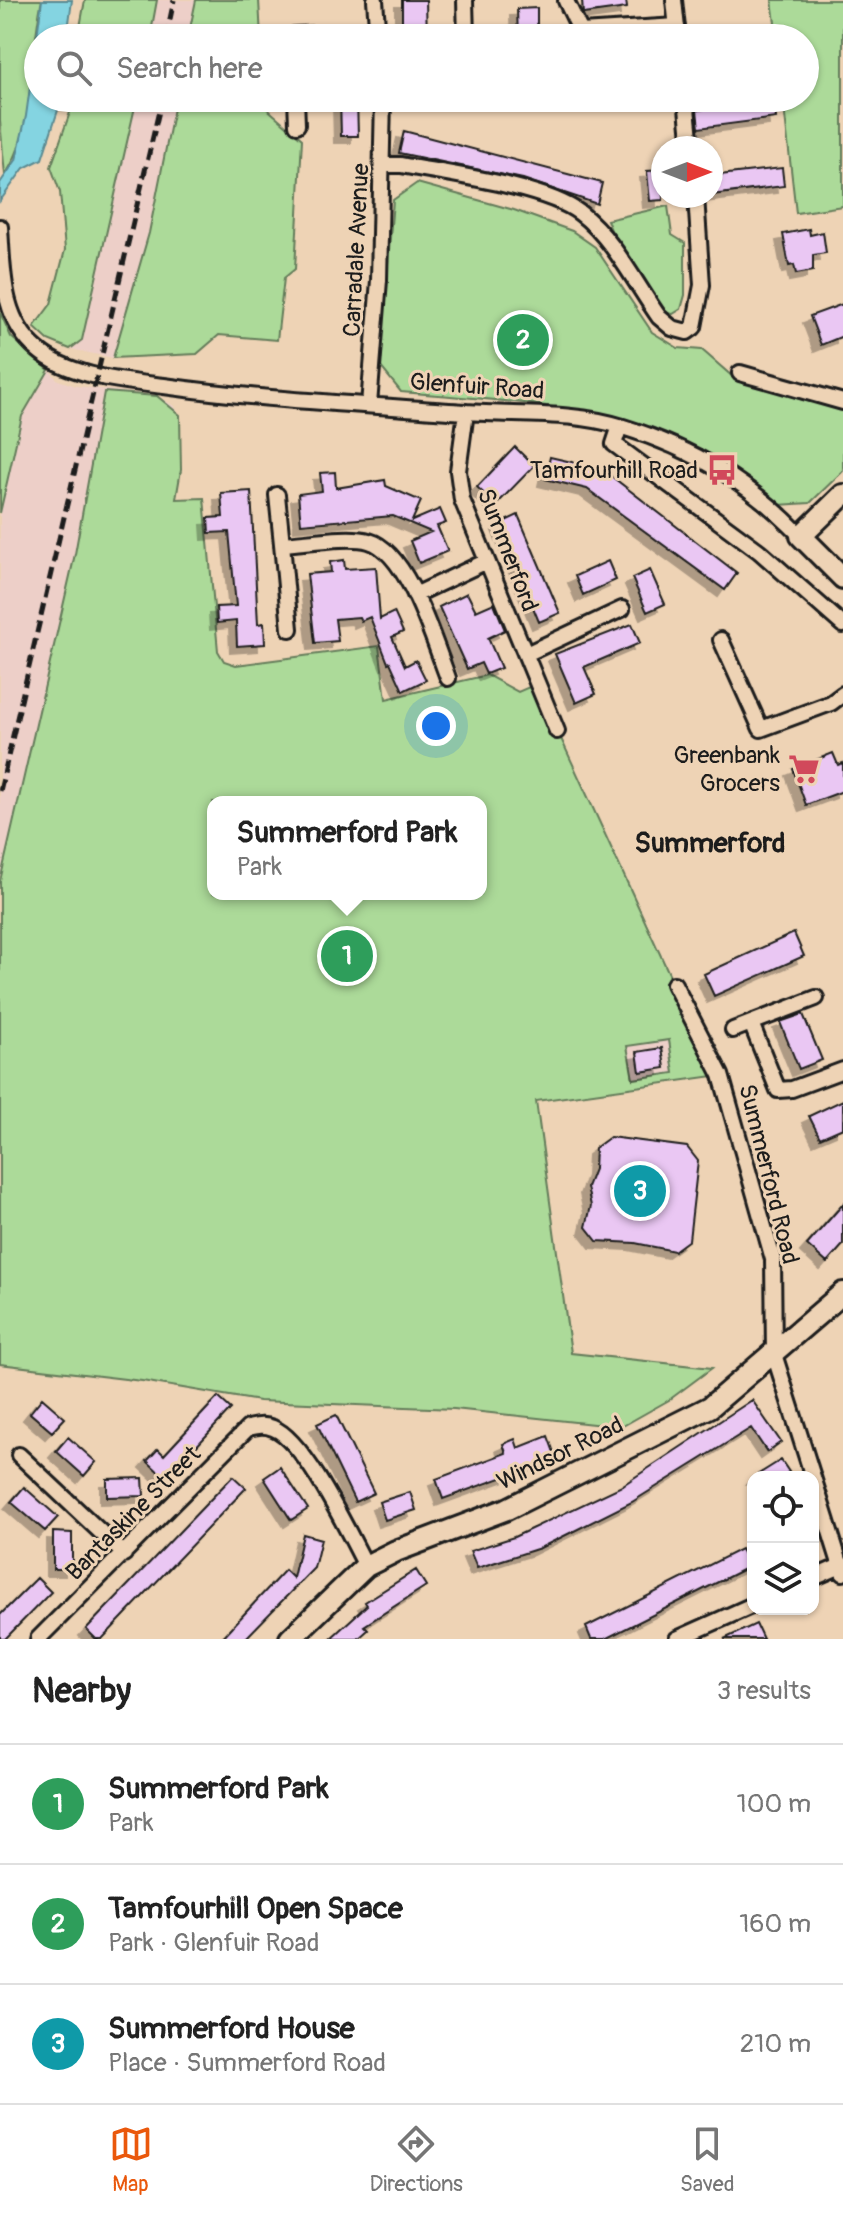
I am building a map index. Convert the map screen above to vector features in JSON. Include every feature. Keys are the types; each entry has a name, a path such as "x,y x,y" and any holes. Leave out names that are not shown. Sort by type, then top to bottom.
{"street":[{"path":"375,0 377,24"},
{"path":"465,0 466,24"},
{"path":"674,0 677,24"},
{"path":"566,1 577,24"},
{"path":"297,112 297,125"},
{"name":"Carradale Avenue","path":"369,405 383,165 383,112"},
{"path":"687,112 690,136"},
{"path":"383,165 401,165 558,201 579,212 600,232 659,317 672,328 687,332 694,327 702,285 697,208"},
{"name":"Glenfuir Road","path":"0,227 5,290 11,312 35,348 59,364 105,376 197,391 556,417 620,426 679,448 728,473 766,500 843,578"},
{"path":"740,373 843,402"},
{"name":"Summerford","path":"466,412 458,471 462,500 557,731"},
{"path":"620,426 614,444 759,551 843,625"},
{"path":"277,495 290,629"},
{"path":"801,536 843,495"},
{"path":"282,544 368,540 389,551 415,595 448,678"},
{"path":"415,595 487,561"},
{"path":"526,654 622,609"},
{"path":"721,640 761,729 831,703 843,694"},
{"name":"Summerford Road","path":"674,984 721,1075 773,1259 774,1354 811,1471"},
{"path":"733,1030 816,998"},
{"path":"751,1023 778,1090 792,1089 843,1070"},
{"name":"Windsor Road","path":"290,1639 366,1566 396,1551 507,1509 710,1407 843,1293"},
{"name":"Bantaskine Street","path":"38,1639 248,1428 262,1425 285,1435 318,1477 366,1566"},
{"path":"19,1455 124,1554"},
{"name":"Summerford Road","path":"819,1496 842,1568"},
{"path":"819,1576 842,1568"},
{"path":"677,1639 747,1608"}],"shaded area":[{"path":"157,0 196,0 191,24 153,24"},
{"path":"134,112 173,112 149,233 113,358 70,349 82,340"},
{"path":"49,370 58,380 76,386 157,396 174,406 180,415 181,470 0,1060 0,513 22,416"},
{"path":"669,1039 674,1073 632,1079 627,1046"}],"green space":[{"path":"0,0 42,0 38,24 24,24 24,112 27,114 15,157 5,175 0,121"},
{"path":"85,0 157,0 153,24 81,24"},
{"path":"196,0 259,0 260,24 191,24"},
{"path":"772,0 843,0 843,206 796,213 785,112 819,112 819,24 775,24"},
{"path":"70,112 134,112 82,340 70,349 48,340 34,327 51,304 65,250 60,192 51,167"},
{"path":"173,112 271,112 302,139 295,269 284,278 277,340 219,335 197,354 113,358 149,233"},
{"path":"417,183 514,210 572,231 595,247 652,332 678,348 702,350 733,377 803,400 843,408 843,471 810,503 778,505 738,472 695,448 649,429 551,407 401,392 380,366 393,200"},
{"path":"668,208 672,235 685,243 685,295 681,309 673,314 665,313 625,257 607,220"},
{"path":"0,312 11,337 49,370 22,416 0,513"},
{"path":"104,392 157,396 180,415 181,470 176,499 204,498 218,651 224,661 236,665 379,646 386,699 487,675 518,692 536,684 677,991 721,1075 536,1101 571,1353 712,1368 669,1400 621,1427 454,1409 259,1401 142,1381 0,1364 0,881 75,554","holes":["669,1040 674,1073 633,1079 627,1046"]}],"water":[{"path":"42,0 72,0 69,24 39,24"},
{"path":"27,112 57,112 42,159 24,168 0,201 0,183 16,160"}],"building":[{"path":"402,0 426,0 427,24 402,24"},
{"path":"582,0 626,0 627,8 583,14"},
{"path":"537,8 537,24 518,24 517,9"},
{"path":"340,112 357,112 358,136 341,136"},
{"path":"697,112 775,112 776,118 699,128"},
{"path":"404,131 602,183 597,204 523,179 399,153"},
{"path":"782,168 784,186 723,194 723,175"},
{"path":"647,171 651,171 651,201 650,201"},
{"path":"809,229 810,235 823,232 826,253 813,255 813,271 796,274 794,265 789,266 783,234"},
{"path":"843,304 843,336 821,345 810,316"},
{"path":"515,447 534,466 496,505 477,487"},
{"path":"550,457 602,469 737,573 725,590 587,489 545,479"},
{"path":"335,472 336,488 385,480 386,486 421,501 412,521 440,509 446,523 437,526 448,551 419,563 410,541 431,532 393,516 301,524 298,494 322,491 320,473"},
{"path":"251,491 258,624 264,623 265,644 237,646 236,621 217,623 216,607 236,606 229,532 209,533 208,518 223,517 221,493"},
{"path":"518,515 560,613 539,622 499,524"},
{"path":"344,560 345,569 376,567 380,619 394,612 403,632 392,637 405,666 416,660 426,680 403,691 370,617 361,621 359,617 335,619 338,641 315,643 307,574 331,572 330,562"},
{"path":"608,561 616,580 583,595 575,576"},
{"path":"650,570 665,604 647,612 632,578"},
{"path":"467,593 476,611 494,603 505,630 488,638 501,668 486,674 481,663 467,669 439,607"},
{"path":"632,624 640,643 584,667 596,694 576,703 555,654"},
{"path":"833,753 838,765 843,763 843,791 806,805 793,769"},
{"path":"794,933 804,956 714,996 704,974"},
{"path":"803,1014 822,1060 799,1069 780,1022"},
{"path":"662,1048 665,1068 640,1072 637,1052"},
{"path":"843,1100 843,1128 820,1138 809,1116"},
{"path":"610,1137 687,1147 698,1161 689,1240 674,1251 635,1243 597,1241 586,1227 591,1206 587,1187 594,1169 595,1148"},
{"path":"843,1204 843,1245 827,1263 807,1245"},
{"path":"218,1397 231,1409 166,1479 147,1461 158,1449 164,1455"},
{"path":"42,1398 65,1418 52,1432 30,1413"},
{"path":"752,1400 781,1442 767,1452 751,1428 632,1502 540,1548 477,1568 470,1551 514,1537 620,1487"},
{"path":"336,1415 374,1493 355,1502 317,1424"},
{"path":"548,1436 556,1458 443,1499 436,1479 506,1453 503,1444 515,1439 518,1448"},
{"path":"68,1437 96,1462 84,1476 56,1451"},
{"path":"781,1460 788,1471 764,1471"},
{"path":"280,1467 308,1509 291,1520 264,1478"},
{"path":"233,1476 246,1488 102,1639 96,1639 86,1629"},
{"path":"143,1478 144,1496 107,1497 107,1479"},
{"path":"24,1487 58,1517 45,1531 11,1502"},
{"path":"410,1492 416,1510 385,1520 379,1502"},
{"path":"53,1532 72,1533 72,1569 53,1569"},
{"path":"303,1534 321,1539 314,1568 245,1639 221,1639 285,1570 293,1578"},
{"path":"741,1549 747,1560 747,1568 605,1639 591,1639 586,1627"},
{"path":"416,1570 426,1586 364,1626 368,1630 358,1639 330,1639 367,1605 365,1602"},
{"path":"37,1578 51,1592 5,1639 0,1639 0,1615"},
{"path":"756,1624 763,1639 724,1639"}],"railway":[{"path":"169,24 174,0"},
{"path":"0,791 159,112"}],"place":[{"name":"Tamfourhill Open Space","path":"523,340"},
{"name":"Tamfourhill Road","path":"722,470"},
{"name":"Greenbank Grocers","path":"804,769"},
{"name":"Summerford Park","path":"347,956"},
{"name":"Summerford House","path":"640,1191"}],"district":[{"name":"Summerford","path":"710,842"}]}
